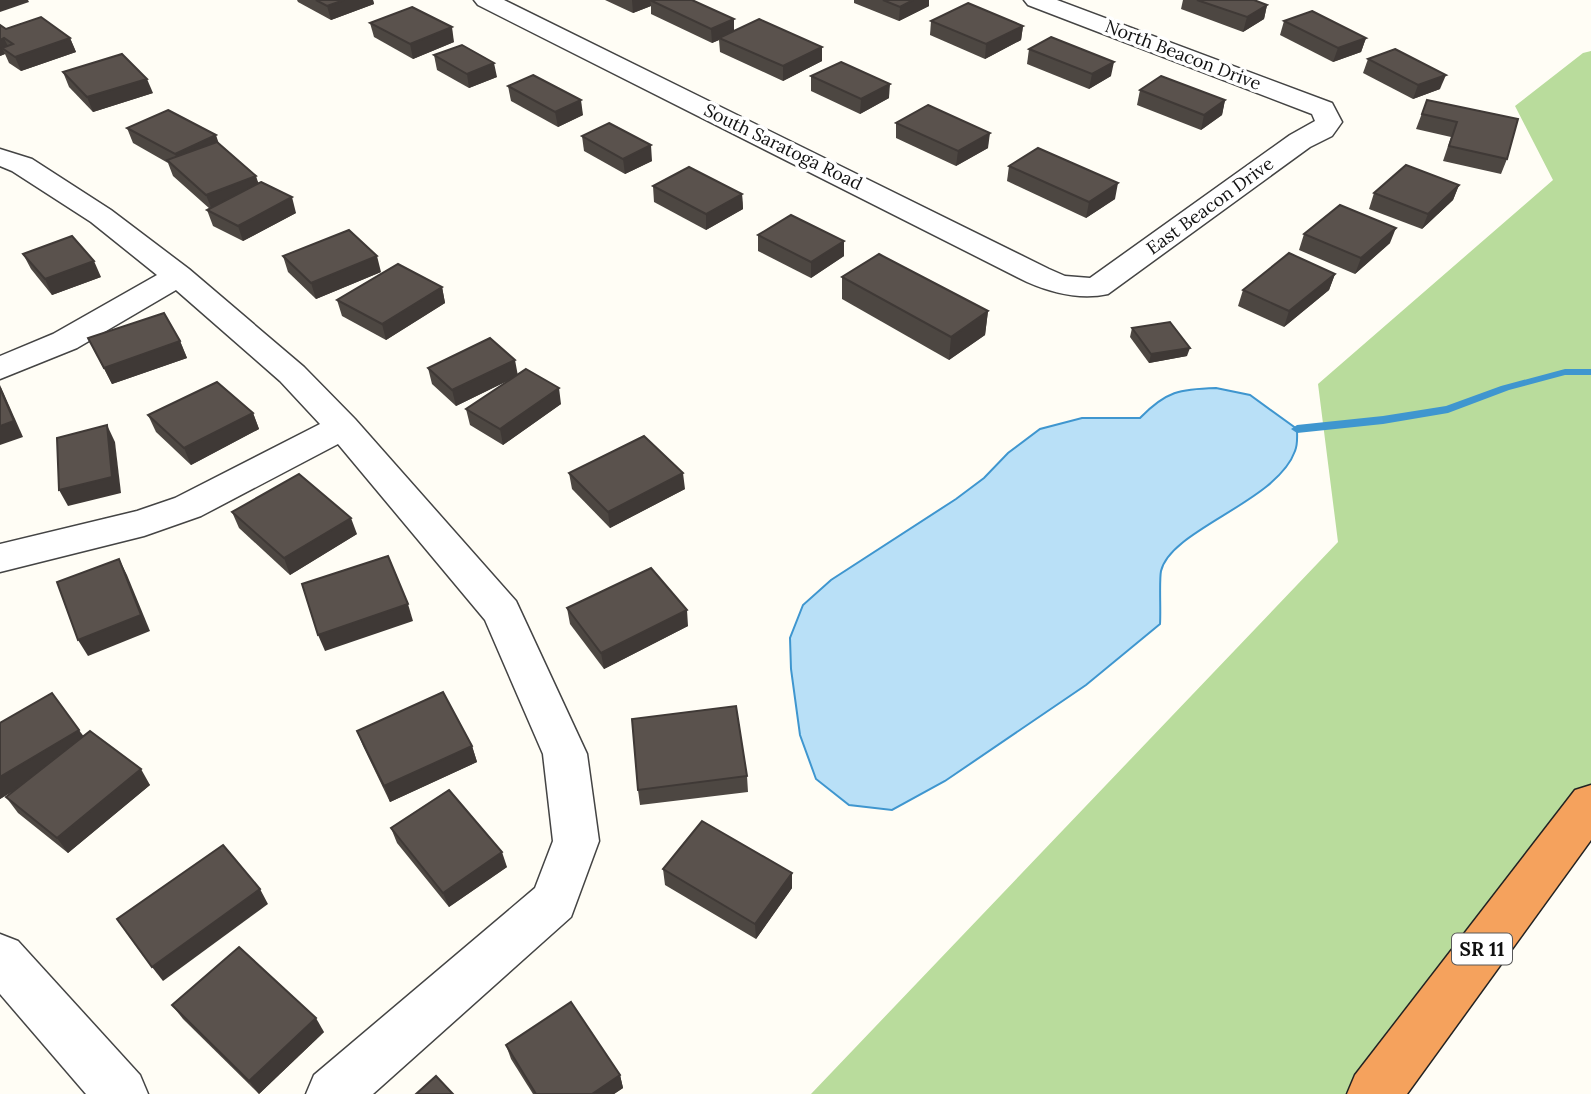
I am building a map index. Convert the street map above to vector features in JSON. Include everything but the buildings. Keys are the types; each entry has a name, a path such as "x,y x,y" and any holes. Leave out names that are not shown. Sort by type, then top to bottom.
{"highway":[{"name":"SR 11","path":"1374,1094 1591,804"}],"street":[{"name":"South Saratoga Road","path":"486,0 1004,257 1046,282 1081,288"},
{"name":"North Beacon Drive","path":"1036,0 1323,108 1327,113"},
{"name":"East Beacon Drive","path":"1081,288 1097,287 1121,273 1300,141 1322,130 1329,122 1327,113"},
{"path":"0,157 22,165 101,216 178,276 292,374 343,427 502,612 565,754 576,841 555,902 333,1094"},
{"path":"0,368 65,341 178,276"},
{"path":"0,558 144,523 188,507 343,427"},
{"path":"0,957 121,1094"}],"green space":[{"path":"1591,51 1591,804 1374,1094 811,1094 1338,542 1318,384 1553,180 1515,106 1583,53"}],"water":[{"path":"1216,388 1250,395 1297,429 1296,448 1284,469 1268,485 1203,528 1169,556 1161,571 1160,624 1086,685 945,781 892,810 849,805 816,779 800,735 791,669 790,638 803,605 831,580 956,499 1040,429 1082,418 1140,418 1158,402 1174,393"}],"waterway":[{"path":"1297,429 1383,420 1448,409 1505,388 1565,372 1591,372"}]}
